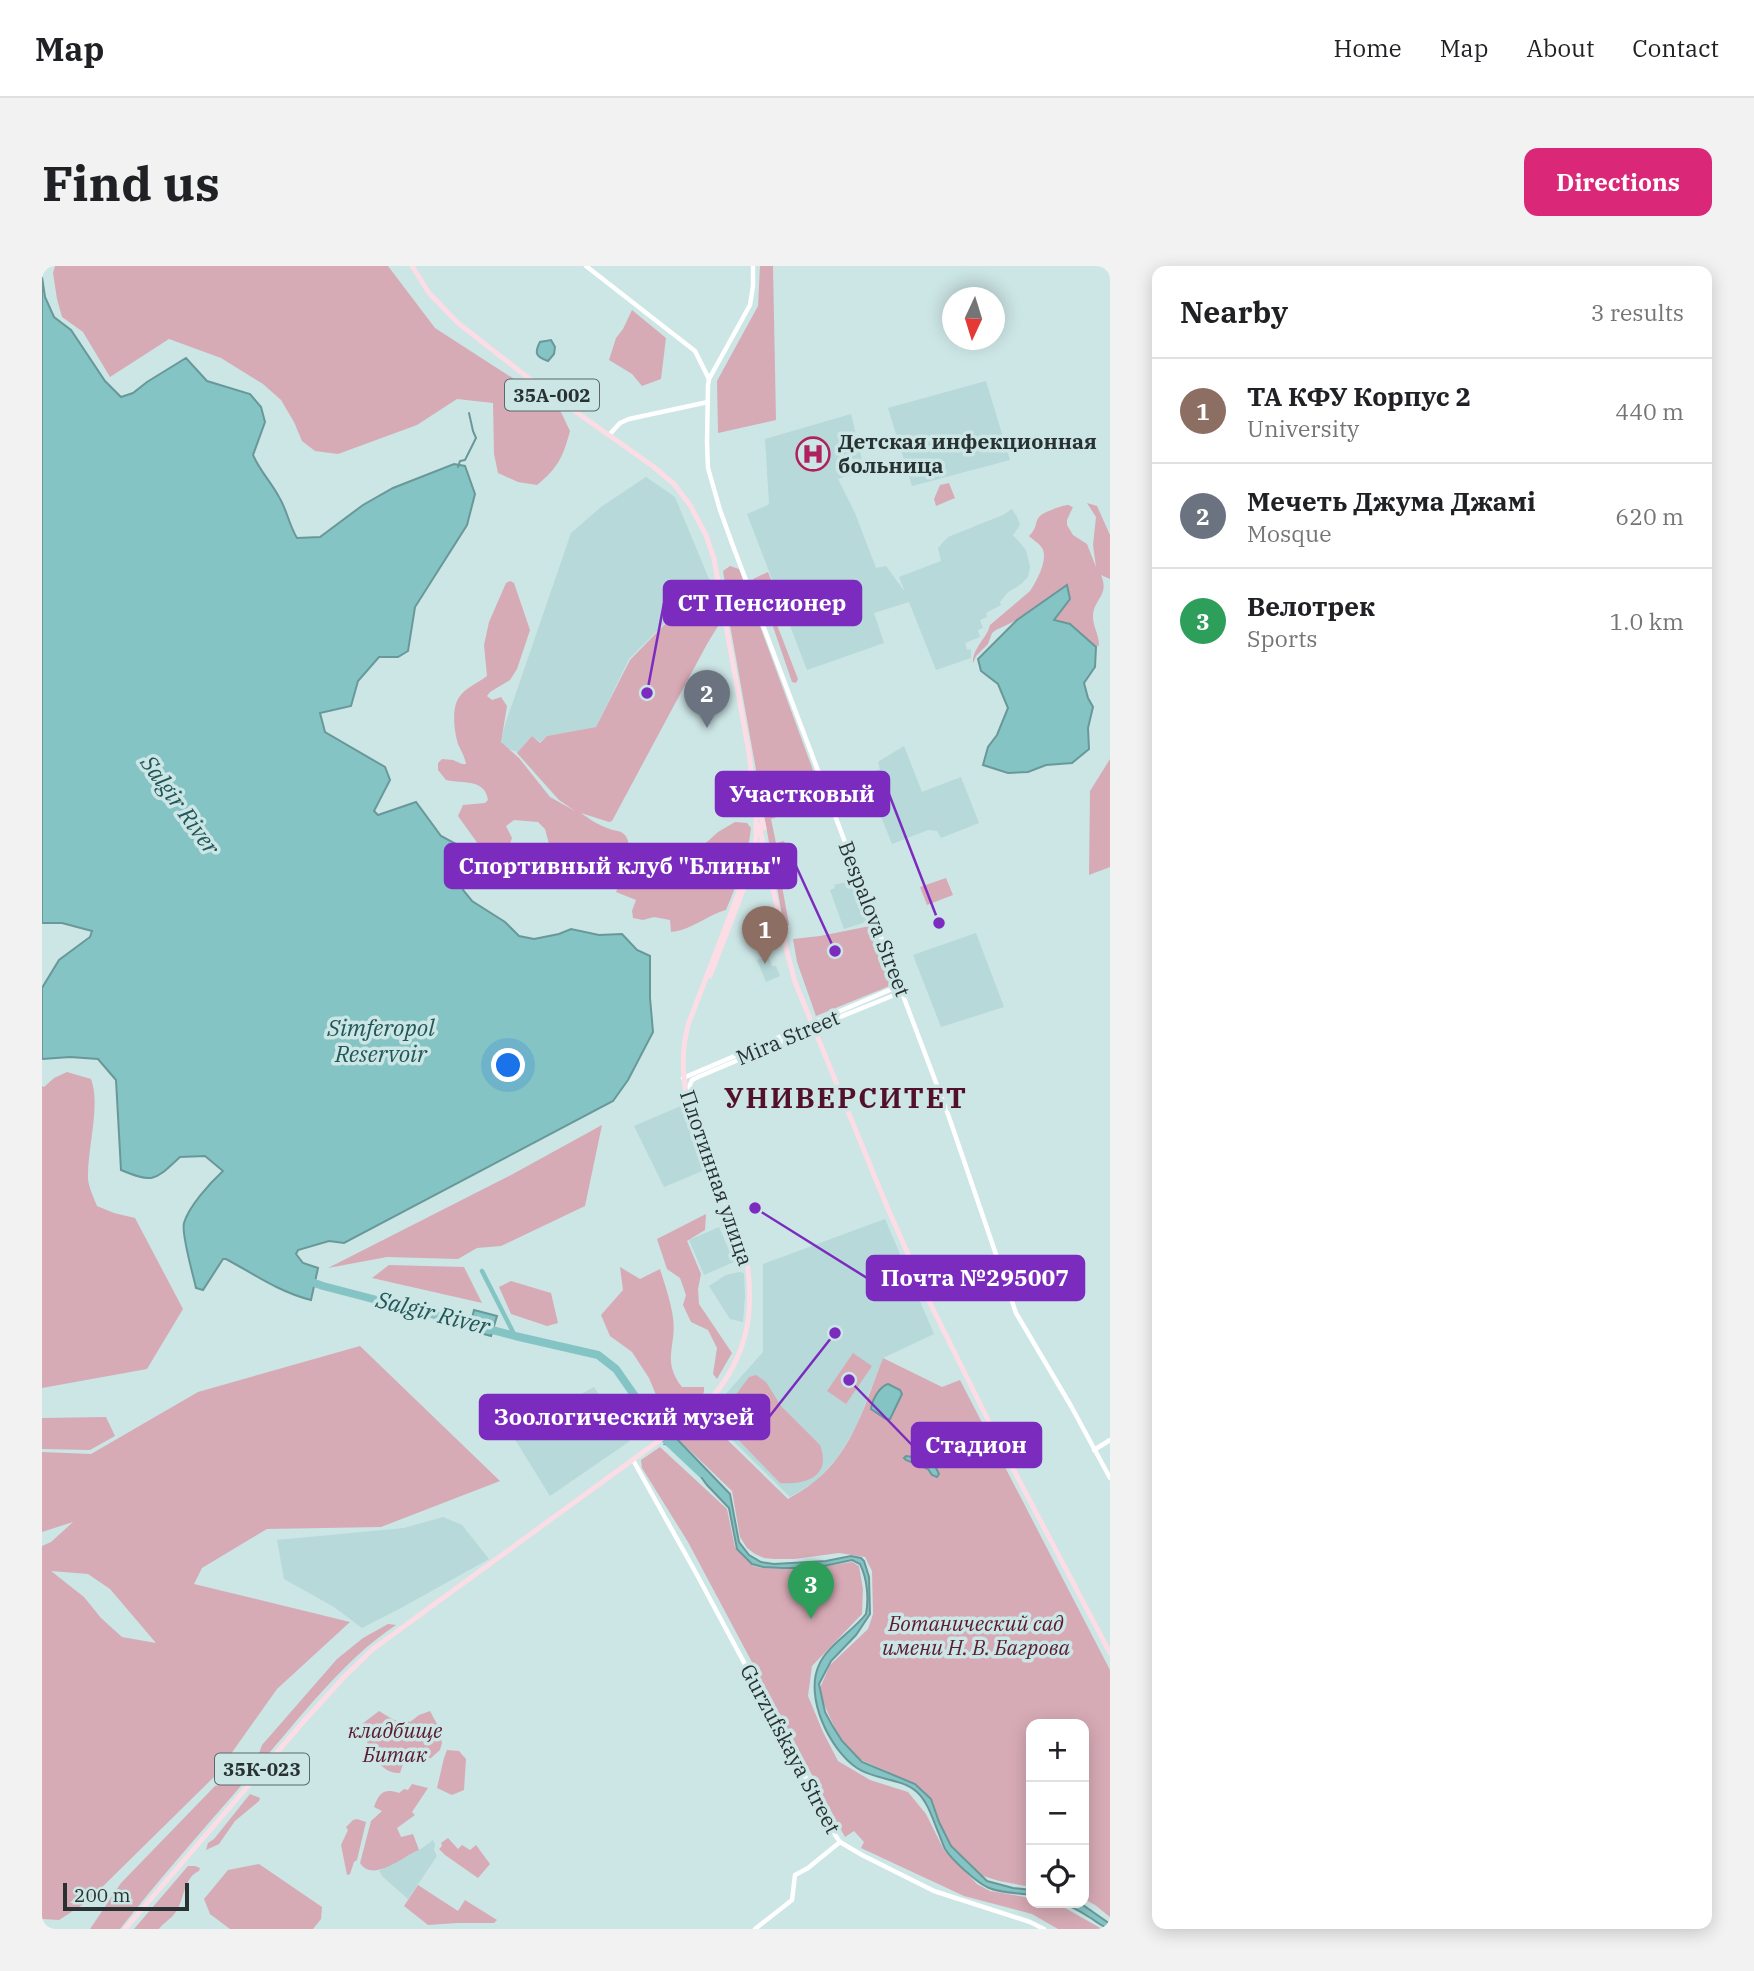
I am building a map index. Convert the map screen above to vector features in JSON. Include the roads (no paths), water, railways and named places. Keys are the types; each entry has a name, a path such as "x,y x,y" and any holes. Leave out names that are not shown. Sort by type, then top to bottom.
{"main road":[{"name":"35А-002","path":"412,266 429,293 458,323 531,380 654,467 674,484 690,505 706,535 714,559 764,831"},
{"path":"586,266 695,351 709,379"},
{"name":"Bespalova Street","path":"752,266 750,305 709,379 707,458 720,510 956,1135 1016,1313 1110,1478"},
{"path":"703,367 715,369"},
{"path":"609,435 629,418 708,402"},
{"name":"35А-002","path":"683,1078 683,1049 691,1018 753,855 757,827 752,772"},
{"path":"756,808 791,968 800,996 888,1209 929,1301 988,1420 1110,1653"},
{"path":"764,831 774,894"},
{"name":"35К-023","path":"683,1078 695,1016 764,831"},
{"name":"Mira Street","path":"685,1096 692,1080 899,986"},
{"name":"Mira Street","path":"683,1078 902,992"},
{"name":"Плотинная улица","path":"634,1460 703,1408 714,1396 730,1374 744,1340 748,1319 749,1279 743,1247 697,1131 685,1096 683,1078"},
{"path":"1094,1450 1110,1440"},
{"name":"35К-023","path":"125,1929 304,1721 373,1649 634,1460"},
{"name":"Gurzufskaya Street","path":"634,1460 840,1842 934,1891 1044,1929"},
{"path":"755,1929 792,1900 795,1875 840,1842"}],"water":[{"name":"Simferopol Reservoir","path":"42,277 45,297 54,317 71,330 105,381 121,397 133,393 186,358 207,381 250,394 261,407 265,422 253,455 282,502 297,538 320,537 363,505 393,488 454,464 465,466 475,494 467,525 415,607 408,651 398,657 379,657 358,681 351,706 320,713 325,732 385,767 390,780 374,811 378,815 416,802 441,836 467,850 472,862 463,890 472,901 505,922 519,936 534,939 571,929 599,935 622,934 637,950 650,956 653,1032 628,1080 613,1101 344,1243 329,1241 298,1250 296,1254 303,1263 318,1268 311,1300 277,1287 226,1259 223,1259 203,1290 196,1288 184,1223 195,1202 223,1171 205,1156 180,1157 159,1175 148,1178 121,1170 116,1080 98,1059 42,1059 42,988 59,960 90,937 92,931 62,923 42,923"},
{"path":"551,340 555,347 554,354 548,361 537,354 537,349 540,342"},
{"path":"1067,585 1070,599 1054,620 1070,624 1096,647 1095,667 1084,683 1093,707 1088,728 1089,749 1072,763 1046,765 1028,772 1008,773 983,765 988,747 997,735 1008,708 998,684 981,671 978,659 1017,620"},
{"path":"474,1310 497,1316 491,1336 469,1330"},
{"path":"888,1384 902,1394 890,1419 886,1419 871,1409 876,1394"},
{"path":"675,1437 730,1494 739,1542 749,1555 761,1562 774,1564 826,1561 851,1556 864,1561 869,1577 870,1614 856,1635 831,1661 819,1684 825,1712 842,1741 862,1762 915,1784 931,1799 951,1846 987,1881 1026,1889 1026,1894 994,1890 972,1876 945,1849 927,1806 917,1792 904,1784 871,1775 857,1768 847,1760 829,1736 817,1707 815,1678 828,1651 866,1614 867,1588 860,1564 852,1560 814,1568 783,1568 752,1564 737,1549 729,1508 707,1485 685,1455 673,1446 665,1444"},
{"path":"906,1456 932,1460 939,1474 937,1477 932,1475 928,1469 906,1460"},
{"path":"1073,1908 1087,1908 1110,1924 1110,1929 1102,1925"}],"waterway":[{"path":"458,467 460,461 465,460 476,438 469,413"},
{"path":"482,1271 515,1336"},
{"name":"Salgir River","path":"306,1280 515,1336 598,1355 616,1369 665,1439 701,1473"}],"place":[{"name":"Детская инфекционная больница","path":"813,454"},
{"name":"СТ Пенсионер","path":"647,693"},
{"name":"Мечеть Джума Джамі","path":"707,728"},
{"name":"Участковый","path":"939,923"},
{"name":"Спортивный клуб \"Блины\"","path":"835,951"},
{"name":"ТА КФУ Корпус 2","path":"765,964"},
{"name":"Почта №295007","path":"755,1208"},
{"name":"Зоологический музей","path":"835,1333"},
{"name":"Стадион","path":"849,1380"},
{"name":"Велотрек","path":"811,1619"}],"district":[{"name":"УНИВЕРСИТЕТ","path":"846,1098"}],"park label":[{"name":"Ботанический сад имени Н. В. Багрова","path":"976,1636"},
{"name":"кладбище Битак","path":"395,1743"}]}
